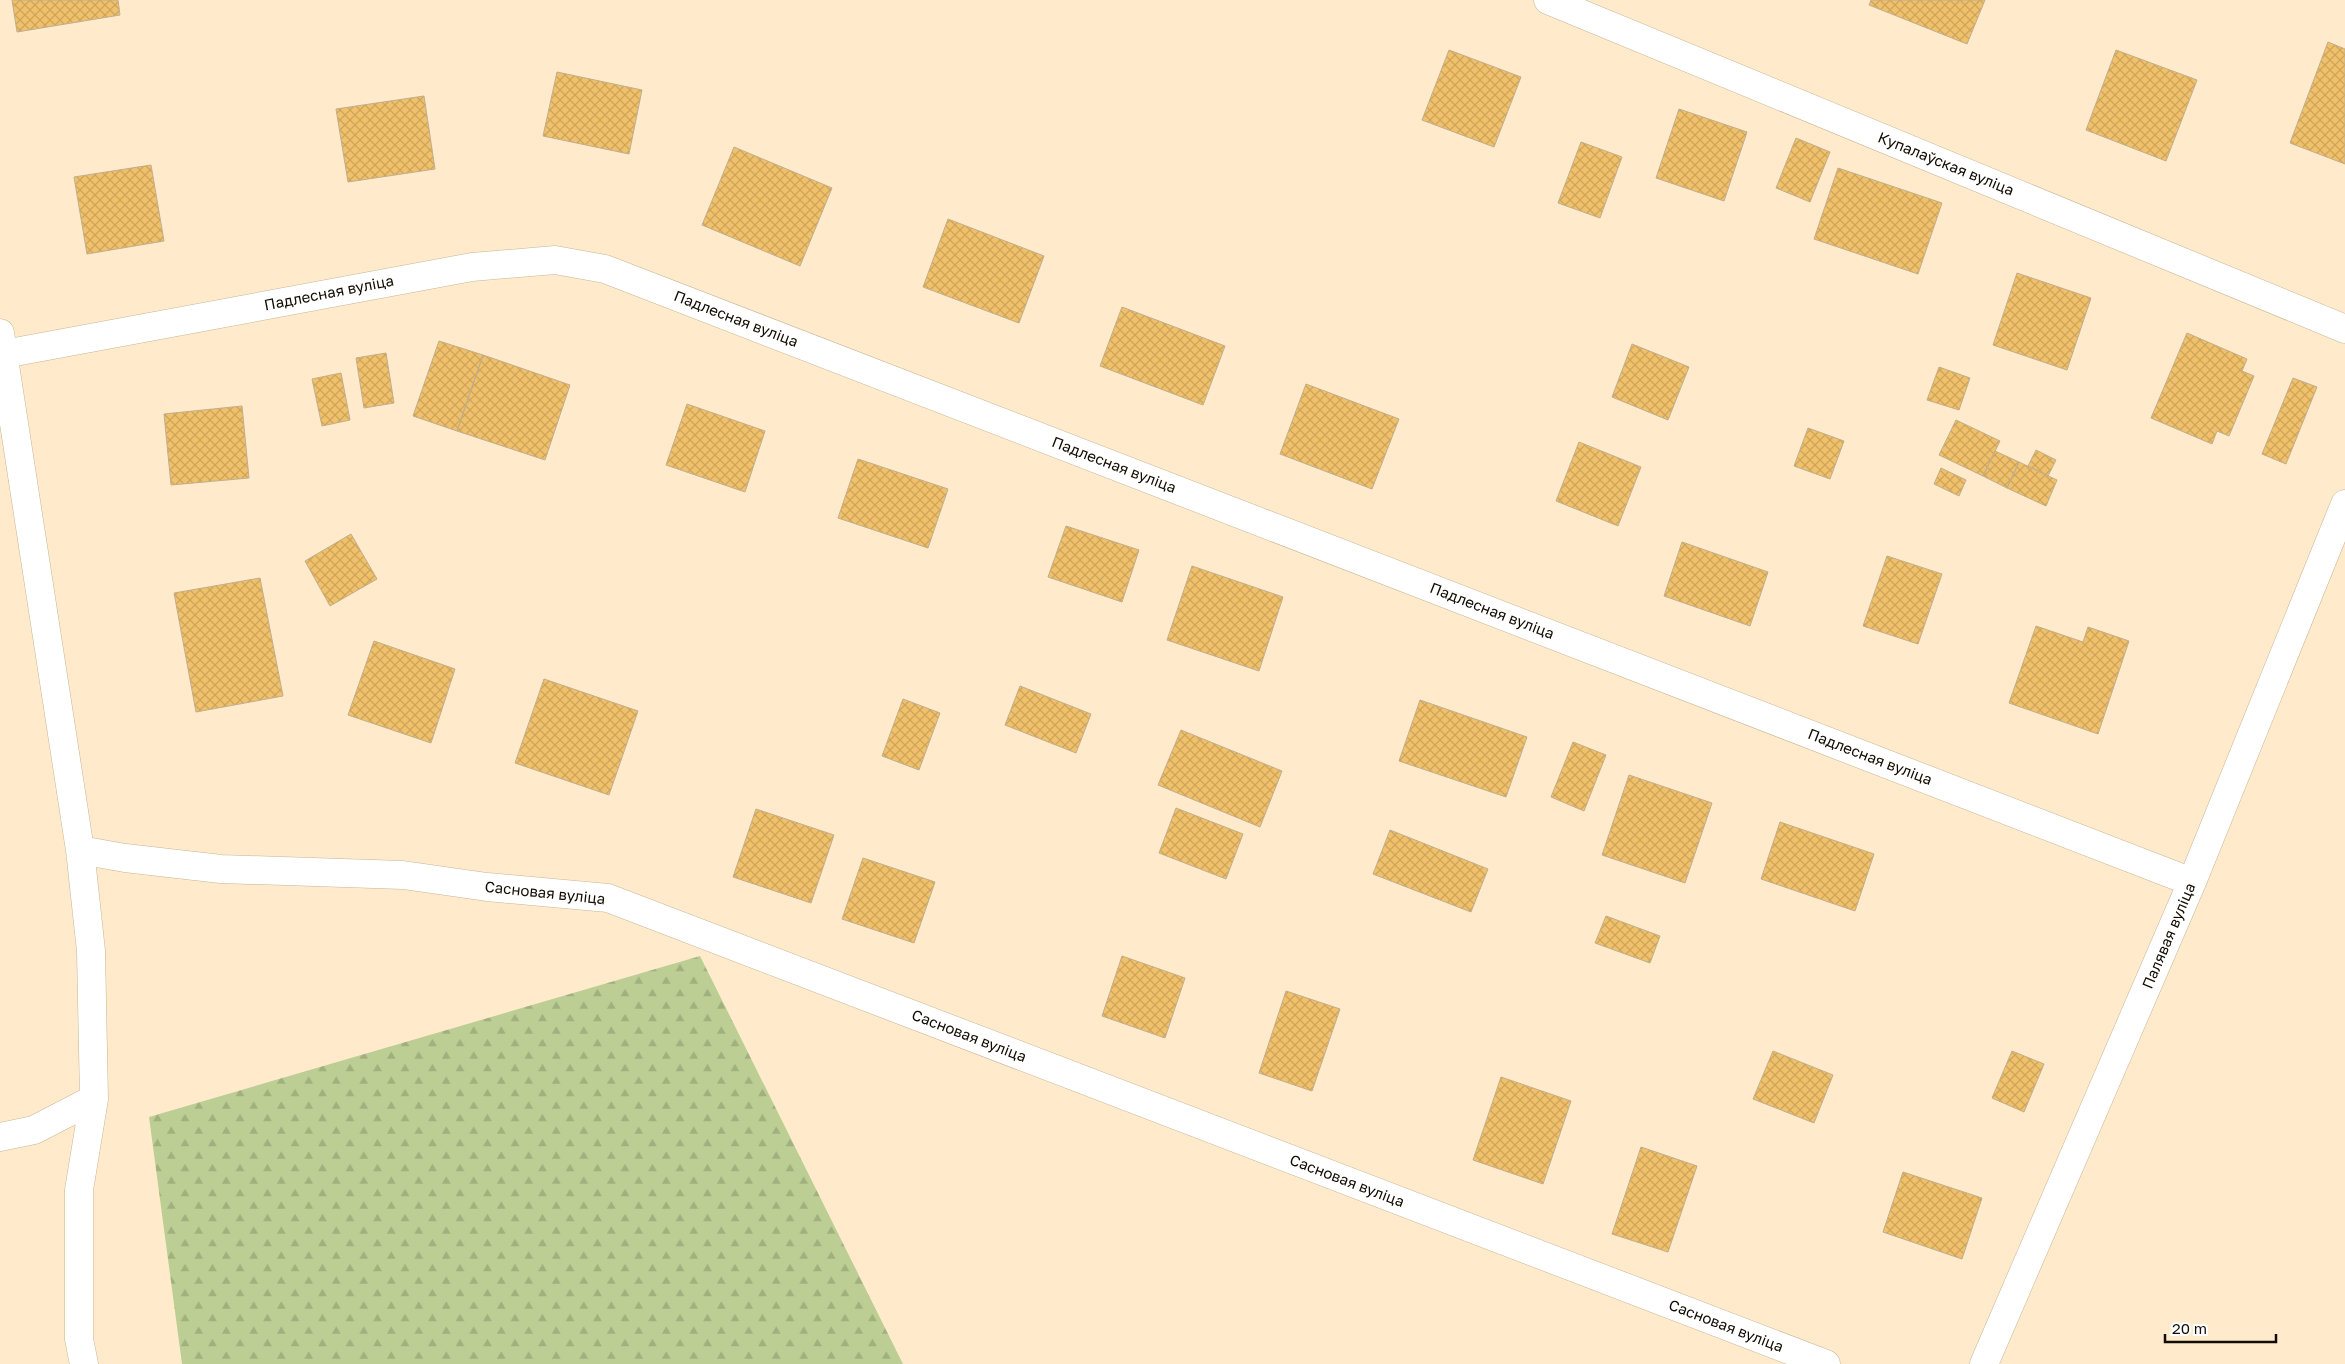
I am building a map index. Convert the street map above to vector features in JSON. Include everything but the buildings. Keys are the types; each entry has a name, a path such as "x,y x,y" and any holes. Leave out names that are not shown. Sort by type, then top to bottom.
{"street":[{"name":"Купалаўская вуліца","path":"1548,0 2345,329"},
{"name":"Падлесная вуліца","path":"2,344 472,267 556,260 605,269 2192,882"},
{"path":"2,344 80,850 91,952 94,1099 80,1190 79,1339 84,1364"},
{"name":"Палявая вуліца","path":"1984,1364 2192,882 2345,504"},
{"name":"Сасновая вуліца","path":"80,850 125,858 222,869 403,875 487,887 608,898 1826,1364"},
{"path":"0,1137 34,1130 94,1099"}],"green space":[{"path":"700,956 903,1364 182,1364 149,1117"}]}
